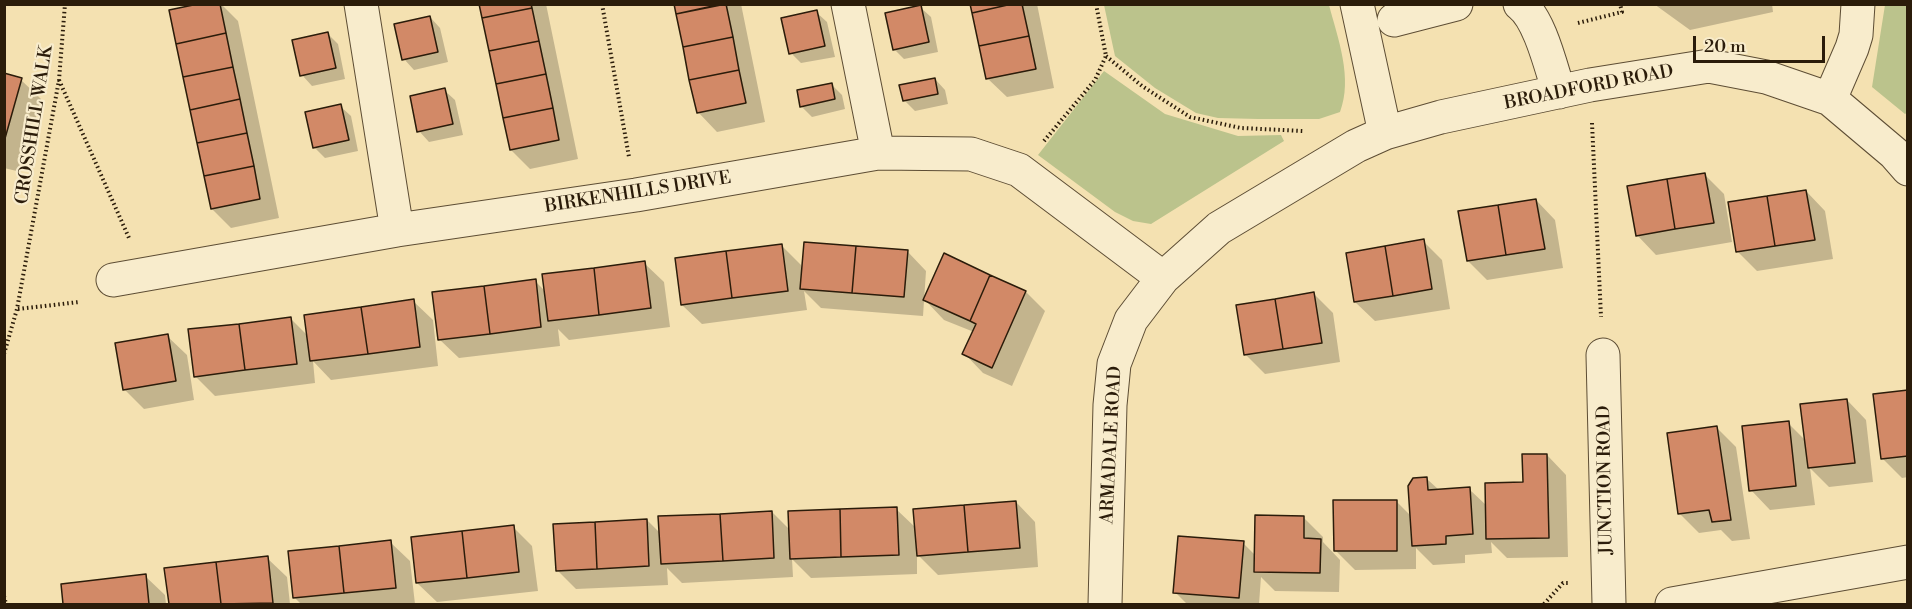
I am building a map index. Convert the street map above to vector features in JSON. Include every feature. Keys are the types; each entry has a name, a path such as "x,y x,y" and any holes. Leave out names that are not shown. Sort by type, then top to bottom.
{"street":[{"path":"361,4 397,230"},
{"path":"848,4 878,153"},
{"path":"1357,4 1371,139"},
{"path":"1394,20 1456,4"},
{"path":"1520,4 1526,9 1536,27 1559,92"},
{"path":"1830,99 1856,35 1858,4"},
{"name":"BROADFORD ROAD","path":"1371,139 1440,117 1590,85 1709,66 1766,77 1830,99 1894,153 1908,169"},
{"name":"ARMADALE ROAD","path":"1105,604 1110,405 1114,364 1131,320 1163,278 1219,228 1371,139"},
{"name":"BIRKENHILLS DRIVE","path":"129,277 397,230 636,195 878,153 971,154 1019,170 1163,278"},
{"name":"JUNCTION ROAD","path":"1603,355 1609,604"},
{"path":"1672,604 1908,562"}],"path":[{"name":"CROSSHILL WALK","path":"4,354 17,309 59,80 65,4"},
{"path":"602,4 636,195"},
{"path":"1019,170 1095,80 1106,56 1096,4"},
{"path":"1577,23 1622,12 1620,4"},
{"path":"1106,56 1142,86 1190,117 1241,128 1304,131 1329,129 1371,139"},
{"path":"17,309 93,300 129,277 59,80"},
{"path":"1590,85 1603,355"},
{"path":"1544,604 1563,583 1577,583"},
{"path":"4,596 6,604"}],"green space":[{"path":"1104,5 1329,5 1345,72 1344,99 1340,112 1319,119 1218,118 1196,113 1155,88 1115,56"},
{"path":"1885,5 1907,5 1908,112 1905,114 1872,87"},
{"path":"1104,71 1165,114 1238,136 1281,135 1284,141 1151,224 1133,221 1115,212 1038,155"}],"building":[{"path":"198,4 220,4 226,33 176,44 169,10"},
{"path":"479,4 531,4 532,8 482,18"},
{"path":"674,4 722,4 676,14"},
{"path":"726,4 733,37 683,47 676,14"},
{"path":"970,4 1012,4 972,13"},
{"path":"1022,4 1029,36 979,46 972,13"},
{"path":"921,5 929,42 893,50 885,13"},
{"path":"532,8 539,41 489,51 482,18"},
{"path":"817,10 825,46 789,54 781,18"},
{"path":"430,16 438,52 402,60 394,24"},
{"path":"328,32 336,68 300,76 292,40"},
{"path":"226,33 233,67 183,77 176,44"},
{"path":"1029,36 1036,69 986,79 979,46"},
{"path":"733,37 739,70 689,80 683,47"},
{"path":"539,41 546,74 496,84 489,51"},
{"path":"233,67 240,99 190,110 183,77"},
{"path":"739,70 746,103 697,113 689,80"},
{"path":"4,73 22,78 4,142"},
{"path":"546,74 553,108 503,118 496,84"},
{"path":"935,78 938,94 903,101 899,85"},
{"path":"832,83 835,99 800,107 797,90"},
{"path":"445,88 453,124 417,132 410,96"},
{"path":"240,99 247,133 197,143 190,110"},
{"path":"341,104 349,140 313,148 305,112"},
{"path":"553,108 559,140 510,150 503,118"},
{"path":"247,133 254,166 204,176 197,143"},
{"path":"254,166 260,199 211,209 204,176"},
{"path":"1705,173 1714,223 1675,229 1667,179"},
{"path":"1667,179 1675,229 1636,236 1627,186"},
{"path":"1806,190 1815,240 1775,246 1767,196"},
{"path":"1767,196 1775,246 1736,252 1728,202"},
{"path":"1536,199 1545,249 1506,255 1498,205"},
{"path":"1498,205 1506,255 1467,261 1458,211"},
{"path":"1424,239 1432,289 1393,296 1385,246"},
{"path":"804,242 856,246 852,293 800,289"},
{"path":"782,244 788,291 732,298 726,251"},
{"path":"856,246 908,250 904,297 852,293"},
{"path":"1385,246 1393,296 1354,302 1346,253"},
{"path":"726,251 732,298 681,305 675,258"},
{"path":"944,253 990,275 970,321 923,300"},
{"path":"645,261 651,308 599,315 594,268"},
{"path":"594,268 599,315 548,321 542,274"},
{"path":"990,275 1026,291 992,368 962,354 976,324 970,321"},
{"path":"536,279 541,327 490,334 484,286"},
{"path":"484,286 490,334 438,340 432,292"},
{"path":"1314,292 1322,343 1283,349 1275,299"},
{"path":"414,299 420,347 368,354 361,307"},
{"path":"1275,299 1283,349 1244,355 1236,305"},
{"path":"361,307 368,354 310,361 304,315"},
{"path":"291,317 297,364 245,370 239,324"},
{"path":"239,324 245,370 194,377 188,329"},
{"path":"168,334 176,381 123,390 115,343"},
{"path":"1908,390 1908,456 1881,459 1873,394"},
{"path":"1847,399 1855,463 1808,468 1800,404"},
{"path":"1789,421 1796,486 1749,491 1742,426"},
{"path":"1717,426 1731,520 1712,522 1709,510 1678,514 1667,433"},
{"path":"1522,454 1547,454 1549,538 1486,539 1485,483 1523,482"},
{"path":"1427,477 1428,490 1470,487 1473,534 1446,536 1446,544 1412,546 1408,486 1413,478"},
{"path":"1333,500 1397,500 1397,551 1334,551"},
{"path":"1016,501 1020,548 968,552 964,505"},
{"path":"964,505 968,552 917,556 913,509"},
{"path":"897,507 899,555 841,557 840,509"},
{"path":"840,509 841,557 790,559 788,511"},
{"path":"772,511 774,558 723,561 720,514"},
{"path":"720,514 723,561 661,564 658,516"},
{"path":"1255,515 1304,516 1304,538 1321,539 1320,573 1254,572"},
{"path":"647,519 649,566 597,569 595,522"},
{"path":"595,522 597,569 556,571 553,524"},
{"path":"514,525 519,572 467,578 462,531"},
{"path":"462,531 467,578 416,583 411,537"},
{"path":"1178,536 1244,541 1239,598 1173,593"},
{"path":"391,540 396,588 344,593 339,546"},
{"path":"339,546 344,593 293,598 288,551"},
{"path":"268,556 273,603 221,604 216,562"},
{"path":"216,562 221,604 169,604 164,568"},
{"path":"146,574 149,604 63,604 61,584"}]}
